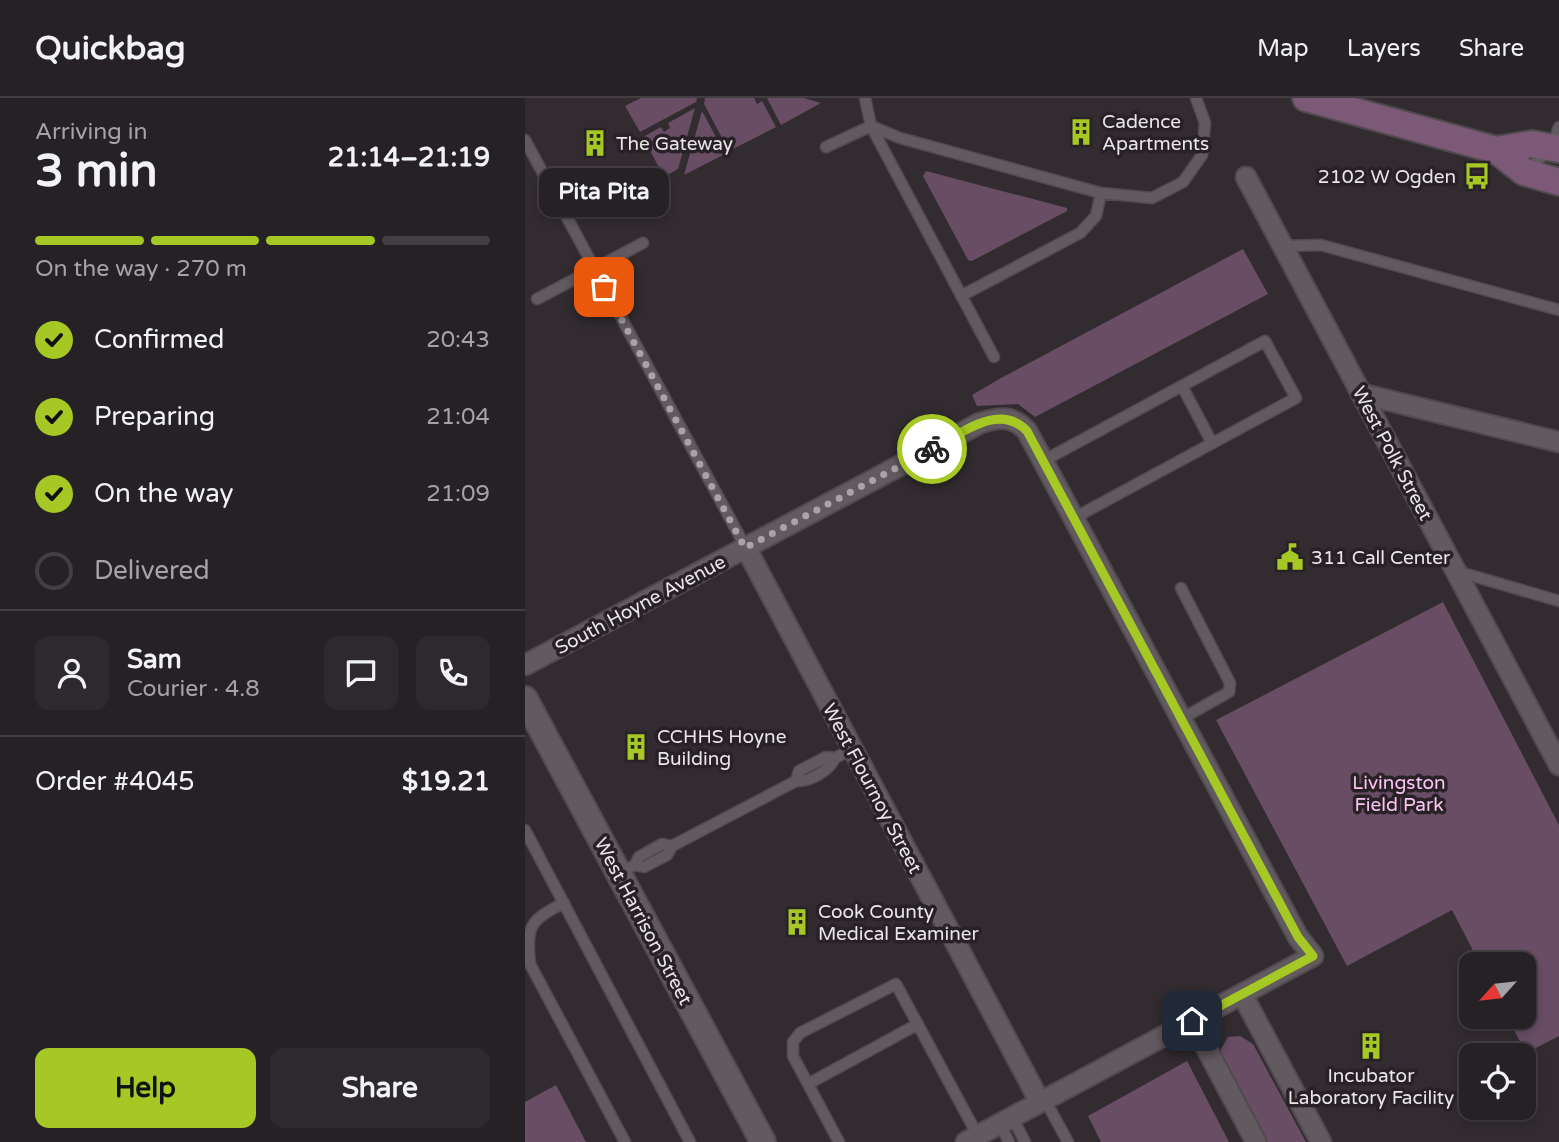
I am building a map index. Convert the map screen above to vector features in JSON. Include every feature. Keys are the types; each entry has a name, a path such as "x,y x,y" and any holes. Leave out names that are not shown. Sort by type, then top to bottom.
{"main road":[{"path":"1306,98 1496,149 1557,141"},
{"path":"1496,149 1524,173 1559,182"}],"street":[{"name":"West Polk Street","path":"1246,177 1559,765"},
{"path":"1362,394 1559,442"},
{"name":"South Hoyne Avenue","path":"525,666 980,423 1001,417 1017,421 1027,431 1043,461"},
{"path":"972,1139 1313,956 1298,937 1043,461"},
{"name":"West Flournoy Street","path":"745,548 844,754 1043,1101"},
{"name":"West Harrison Street","path":"525,699 627,869 763,1142"},
{"path":"1242,994 1321,1142"},
{"path":"1192,1021 1257,1142"}],"lane":[{"path":"865,98 871,126 993,357"},
{"path":"826,147 871,126 900,138 1101,193 1152,198 1183,182 1202,155 1205,123 1196,98"},
{"path":"525,140 745,548"},
{"path":"1524,173 1557,141"},
{"path":"961,296 1080,233 1096,216 1101,193"},
{"path":"537,299 643,243"},
{"path":"1283,246 1321,245 1559,310"},
{"path":"1043,461 1265,341 1296,398 1074,518"},
{"path":"1182,386 1212,443"},
{"path":"1456,571 1559,601"},
{"path":"1181,588 1230,683 1229,692 1181,719"},
{"path":"627,869 644,867 667,855 672,846 796,781 804,782 831,767 844,754"},
{"path":"525,830 690,1142"},
{"path":"564,903 537,916 528,939 530,964 625,1142"},
{"path":"837,1137 793,1056 793,1042 800,1033 896,984 944,1075 972,1139"},
{"path":"808,1084 918,1024"},
{"path":"1043,1101 1068,1142"},
{"path":"1006,1121 1009,1142"},
{"path":"1006,1121 1025,1142"}],"green space":[{"path":"641,98 697,98 696,102 640,132 625,106"},
{"path":"705,98 754,98 757,104 762,101 776,127 729,151 704,104"},
{"path":"767,98 804,98 821,103 781,125"},
{"path":"695,108 678,169 664,177 643,137 661,127 664,132 670,128 668,123"},
{"path":"702,111 716,137 711,140 715,146 719,143 725,154 684,175"},
{"path":"926,171 1067,208 1067,211 972,261 968,260 923,176"},
{"path":"1243,249 1268,294 1035,417 1018,404 977,406 972,395"},
{"name":"Livingston Field Park","path":"1443,602 1559,825 1559,1036 1536,1048 1536,1043 1521,1043 1513,1029 1537,1029 1537,952 1474,952 1452,910 1347,966 1216,720"},
{"path":"1240,1036 1253,1044 1306,1142 1264,1142 1220,1059 1221,1049 1228,1037"},
{"path":"1187,1061 1229,1142 1101,1142 1088,1116"},
{"path":"556,1085 586,1142 525,1142 525,1102"}],"way so far":[{"path":"604,287 745,548 932,449"}],"place":[{"name":"Cadence Apartments","path":"1081,132"},
{"name":"The Gateway","path":"595,143"},
{"name":"2102 W Ogden","path":"1477,176"},
{"name":"Pita Pita","path":"604,287"},
{"name":"311 Call Center","path":"1290,557"},
{"name":"CCHHS Hoyne Building","path":"636,747"},
{"name":"Cook County Medical Examiner","path":"797,922"},
{"name":"Incubator Laboratory Facility","path":"1371,1046"}],"route":[{"path":"932,449 980,423 1001,417 1017,421 1027,431 1298,937 1313,956 1192,1021"}]}
